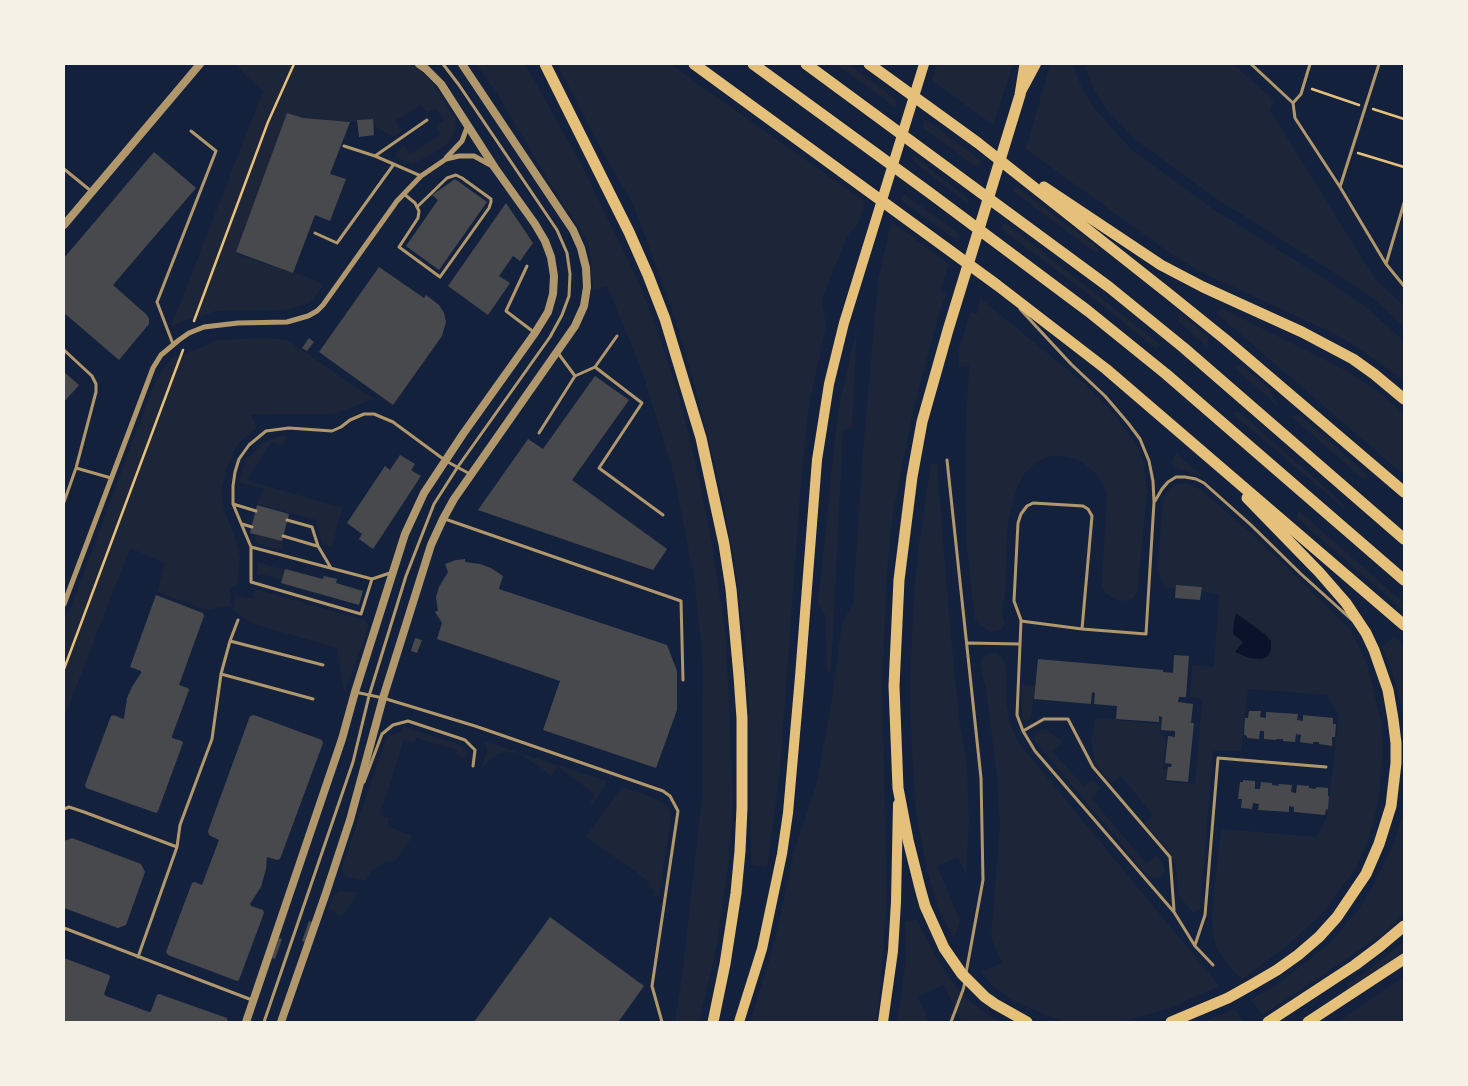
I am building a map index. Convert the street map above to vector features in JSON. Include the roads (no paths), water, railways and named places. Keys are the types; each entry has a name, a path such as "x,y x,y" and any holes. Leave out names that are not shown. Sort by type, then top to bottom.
{"highway":[{"path":"545,64 629,232 665,319 701,438 724,544 731,588 742,718 742,808 736,893 725,964 713,1022"},
{"path":"694,64 997,285 1106,369 1404,625"},
{"path":"753,64 1088,311 1173,381 1404,580"},
{"path":"806,64 1109,287 1184,348 1404,539"},
{"path":"869,64 978,143 1161,265 1344,354 1374,374 1404,399"},
{"path":"883,1022 894,942 898,788 895,677 899,580 912,477 922,422 958,296 1020,95 1025,64"},
{"path":"1020,95 1036,64"},
{"path":"739,1022 762,949 782,854 788,813 818,460 829,384 844,323 923,65"},
{"path":"978,143 1226,340 1404,492"},
{"path":"1171,1022 1219,1002 1277,970 1319,937 1337,917 1366,874 1379,844 1391,806 1396,750 1388,690 1366,633 1346,604 1319,572 1203,452"},
{"path":"898,788 908,840 925,906 944,948 962,974 985,997 1027,1022"},
{"path":"1268,1022 1355,965 1404,926"},
{"path":"1308,1022 1404,959"}],"street":[{"path":"64,225 200,64"},
{"path":"190,77 206,64"},
{"path":"246,1022 339,748 405,534 424,494 463,434 548,312 553,294 552,256 545,241 441,84 419,64"},
{"path":"281,1022 350,820 383,698 431,545 443,519 470,474 575,326 584,306 587,288 586,268 581,248 573,230 462,64"},
{"path":"64,604 152,368 161,355 189,333 204,327 222,324 287,322 308,316 317,311 397,201 421,176 446,159 462,141 468,125"},
{"path":"446,159 459,156 474,156 495,168"}],"lane":[{"path":"264,1022 353,762 369,696 406,576 434,504 457,468 550,337 562,315 569,296 570,274 567,253 557,230 443,64"},
{"path":"1251,64 1293,103 1295,118 1340,187 1386,264 1404,286"},
{"path":"1293,103 1300,94 1310,64"},
{"path":"1340,187 1379,64"},
{"path":"375,156 427,120"},
{"path":"173,344 157,302 216,151 190,131"},
{"path":"344,146 375,156 421,176"},
{"path":"315,233 337,243 394,164"},
{"path":"64,169 92,191"},
{"path":"403,194 415,203 420,211 418,218 399,247 440,277 489,208 491,202 490,199 456,175 447,178 417,206"},
{"path":"1386,264 1404,203"},
{"path":"527,266 506,311 535,333"},
{"path":"997,285 1071,364 1105,396 1132,428 1140,439 1149,461 1153,481 1154,502 1146,634 1082,629 1021,620"},
{"path":"539,433 575,376 595,367 617,336"},
{"path":"64,350 92,376 96,384 96,392 76,468 64,502"},
{"path":"557,351 575,376"},
{"path":"595,367 642,402 600,468 663,515"},
{"path":"372,579 361,614 250,582 251,548 233,504 235,472 239,459 249,445 266,431 289,428 332,431 364,414 374,414 393,422 446,461 470,474"},
{"path":"947,460 981,778 983,880 963,990 951,1022"},
{"path":"76,468 111,478"},
{"path":"1154,502 1168,482 1176,477 1196,479 1204,483 1366,633"},
{"path":"1082,629 1092,516 1083,506 1032,503 1021,514 1018,523 1014,601 1021,620 1017,715 1023,731 1035,751 1174,912 1194,946 1213,965"},
{"path":"233,504 256,511"},
{"path":"443,519 681,601 683,680"},
{"path":"287,520 312,527 318,546 332,569"},
{"path":"242,524 252,527"},
{"path":"283,536 318,546"},
{"path":"251,548 372,579 393,572"},
{"path":"138,957 177,847 180,825 212,739 221,674 238,620"},
{"path":"230,641 323,665"},
{"path":"968,643 1020,644"},
{"path":"221,674 312,700"},
{"path":"355,692 383,698 475,726 663,791 670,796 678,811 652,986 662,1022"},
{"path":"1023,731 1044,718 1068,719 1093,767 1170,857 1174,912"},
{"path":"350,820 382,734 393,725 408,721 465,740 475,750 473,766"},
{"path":"1194,946 1205,915 1218,758 1326,767"},
{"path":"64,809 69,807 84,812 177,847"},
{"path":"64,928 253,1000"}]}
